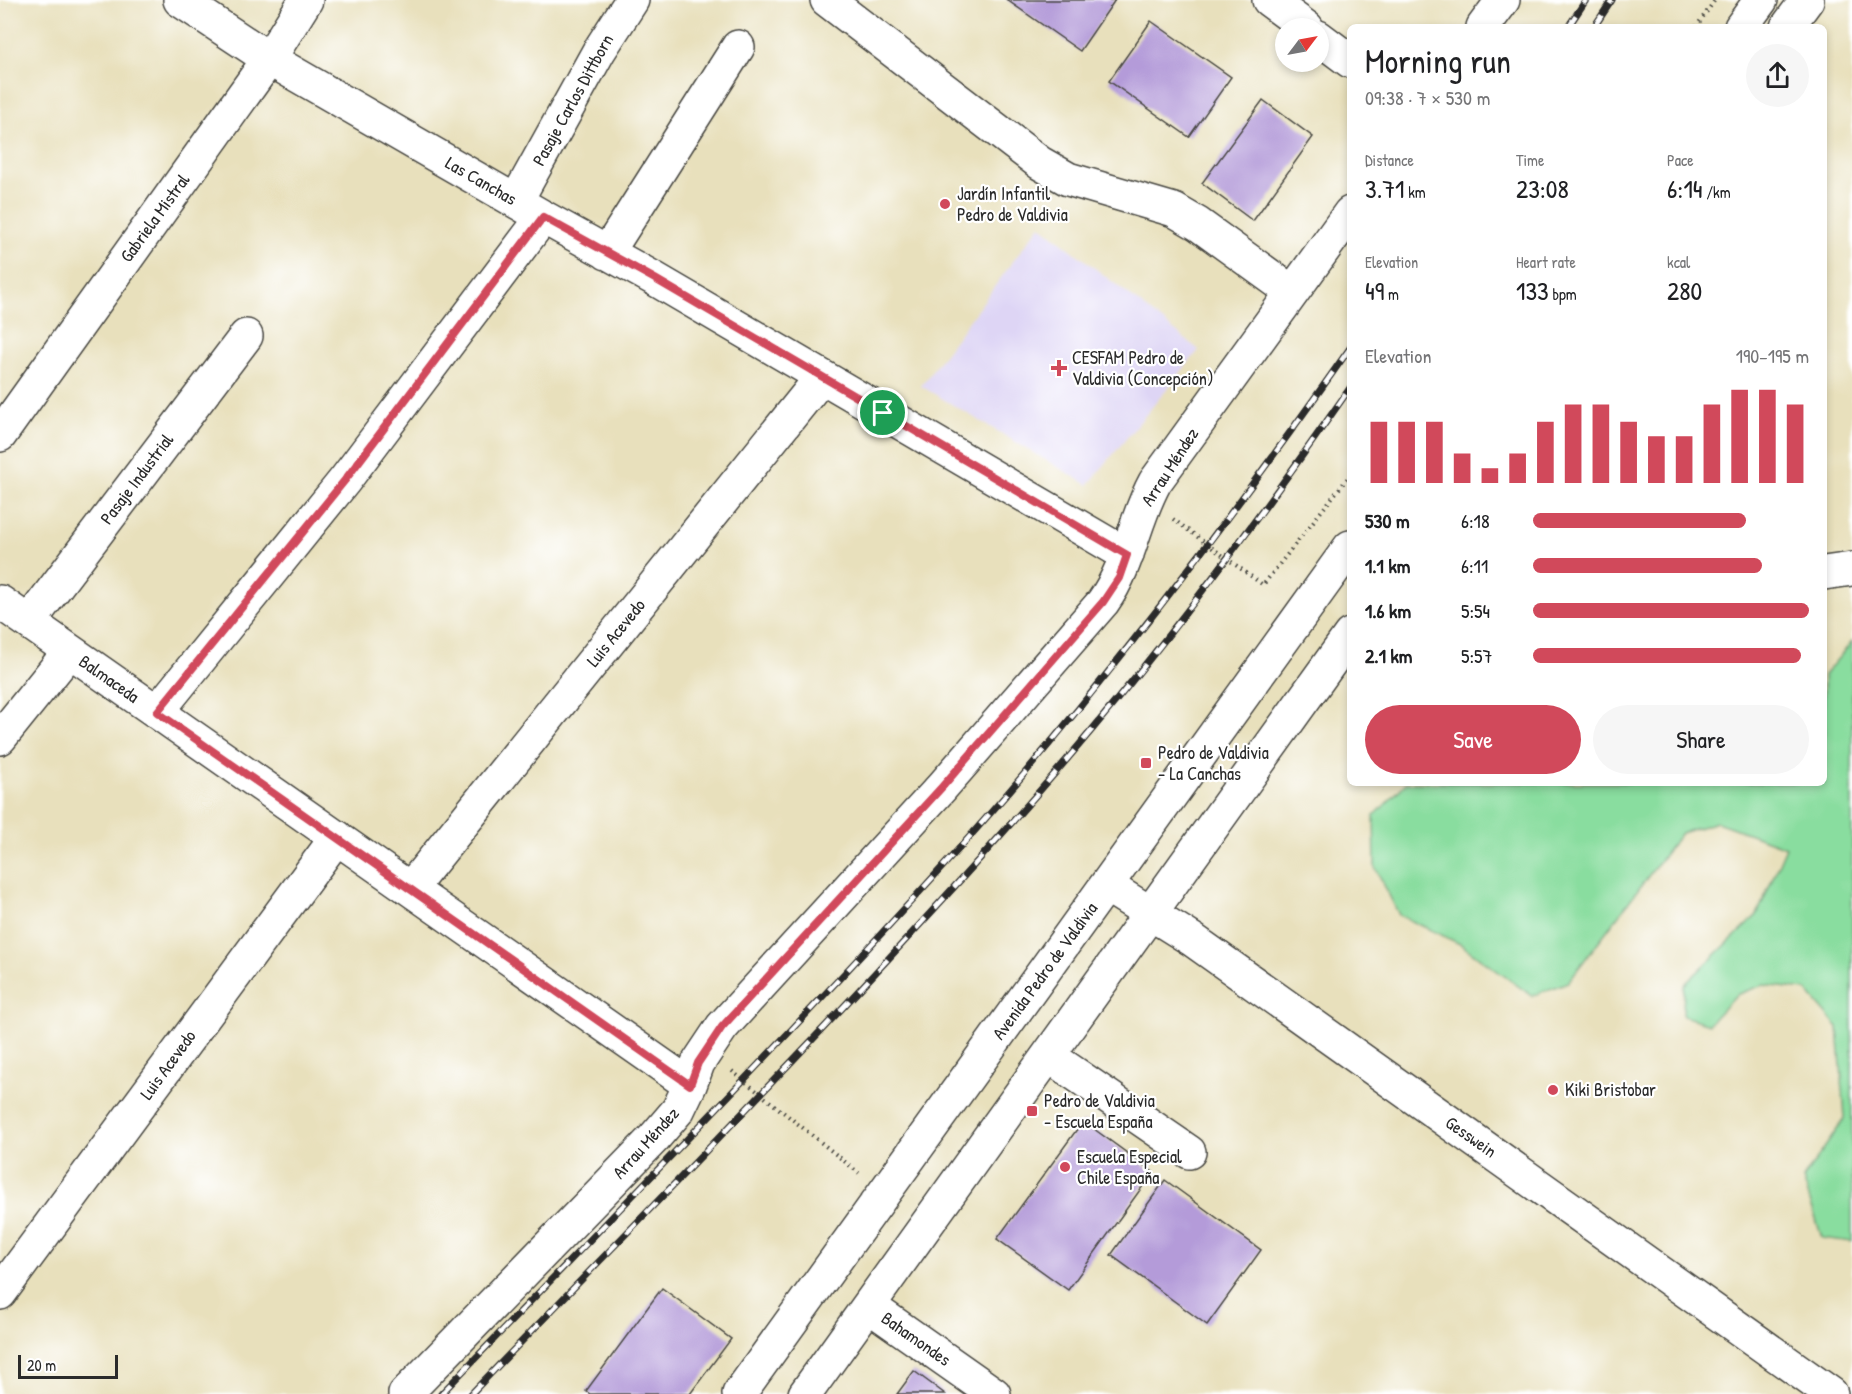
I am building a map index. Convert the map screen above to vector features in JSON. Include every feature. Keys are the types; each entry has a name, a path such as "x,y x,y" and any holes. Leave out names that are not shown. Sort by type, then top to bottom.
{"street":[{"name":"Las Canchas","path":"180,0 269,59 655,279 1127,555"},
{"name":"Gabriela Mistral","path":"0,435 269,59 306,0"},
{"name":"Pasaje Carlos Dittborn","path":"157,712 345,480 529,209 599,51 632,0"},
{"path":"827,0 1040,164 1068,179 1174,210 1198,224 1292,292"},
{"path":"1269,0 1293,18"},
{"path":"1485,24 1503,0"},
{"path":"1731,24 1738,0"},
{"path":"1743,24 1761,0"},
{"path":"1789,24 1807,0"},
{"path":"1329,45 1347,59"},
{"path":"607,253 738,47"},
{"name":"Arrau Méndez","path":"405,1394 654,1138 678,1110 698,1063 722,1027 942,787 1103,602 1119,578 1143,505 1166,467 1347,217"},
{"name":"Pasaje Industrial","path":"29,622 246,336"},
{"name":"Luis Acevedo","path":"410,889 821,378"},
{"name":"Avenida Pedro de Valdivia","path":"739,1394 1347,551"},
{"path":"1827,573 1852,569"},
{"name":"Balmaceda","path":"0,602 690,1085"},
{"path":"805,1394 1347,639"},
{"path":"0,738 70,651"},
{"name":"Luis Acevedo","path":"0,1293 337,837"},
{"name":"Gesswein","path":"1107,886 1203,947 1832,1394"},
{"path":"1048,1056 1189,1152"},
{"name":"Bahamondes","path":"868,1306 994,1394"}],"path":[{"path":"1698,24 1715,0"},
{"path":"1143,505 1160,510 1263,585 1347,479"},
{"path":"705,1050 857,1172"}],"shaded area":[{"name":"CESFAM Pedro de Valdivia (Concepción)","path":"1040,225 1199,350 1088,485 921,386"}],"green space":[{"path":"1852,642 1852,1242 1822,1238 1803,1179 1845,1118 1838,1027 1806,990 1763,985 1736,995 1709,1024 1683,1016 1684,985 1757,915 1786,847 1717,822 1681,833 1568,982 1532,996 1460,944 1399,915 1375,867 1374,816 1403,786 1827,786 1827,671"}],"building":[{"path":"1007,0 1115,0 1080,51"},
{"path":"1151,21 1231,77 1189,137 1109,81"},
{"path":"1263,100 1313,137 1253,221 1202,183"},
{"path":"1083,1121 1153,1172 1068,1290 997,1239"},
{"path":"1165,1180 1261,1250 1207,1325 1111,1255"},
{"path":"662,1288 731,1339 690,1394 590,1394 586,1391"},
{"path":"914,1371 945,1394 897,1394"}],"railway":[{"path":"1570,24 1586,0"},
{"path":"1596,24 1612,0"},
{"path":"441,1394 836,983 1016,784 1116,663 1212,539 1347,352"},
{"path":"471,1394 850,1000 1069,757 1214,576 1347,392"}],"place":[{"name":"Jardín Infantil Pedro de Valdivia","path":"945,204"},
{"name":"CESFAM Pedro de Valdivia (Concepción)","path":"1059,368"},
{"name":"Pedro de Valdivia - La Canchas","path":"1146,763"},
{"name":"Kiki Bristobar","path":"1553,1090"},
{"name":"Pedro de Valdivia - Escuela España","path":"1032,1111"},
{"name":"Escuela Especial Chile España","path":"1065,1167"}],"route":[{"path":"543,217 655,279 883,413 1127,555 1125,563 1119,578 1103,602 942,787 722,1027 705,1050 690,1085 157,712 250,594 345,480 543,217"}]}
